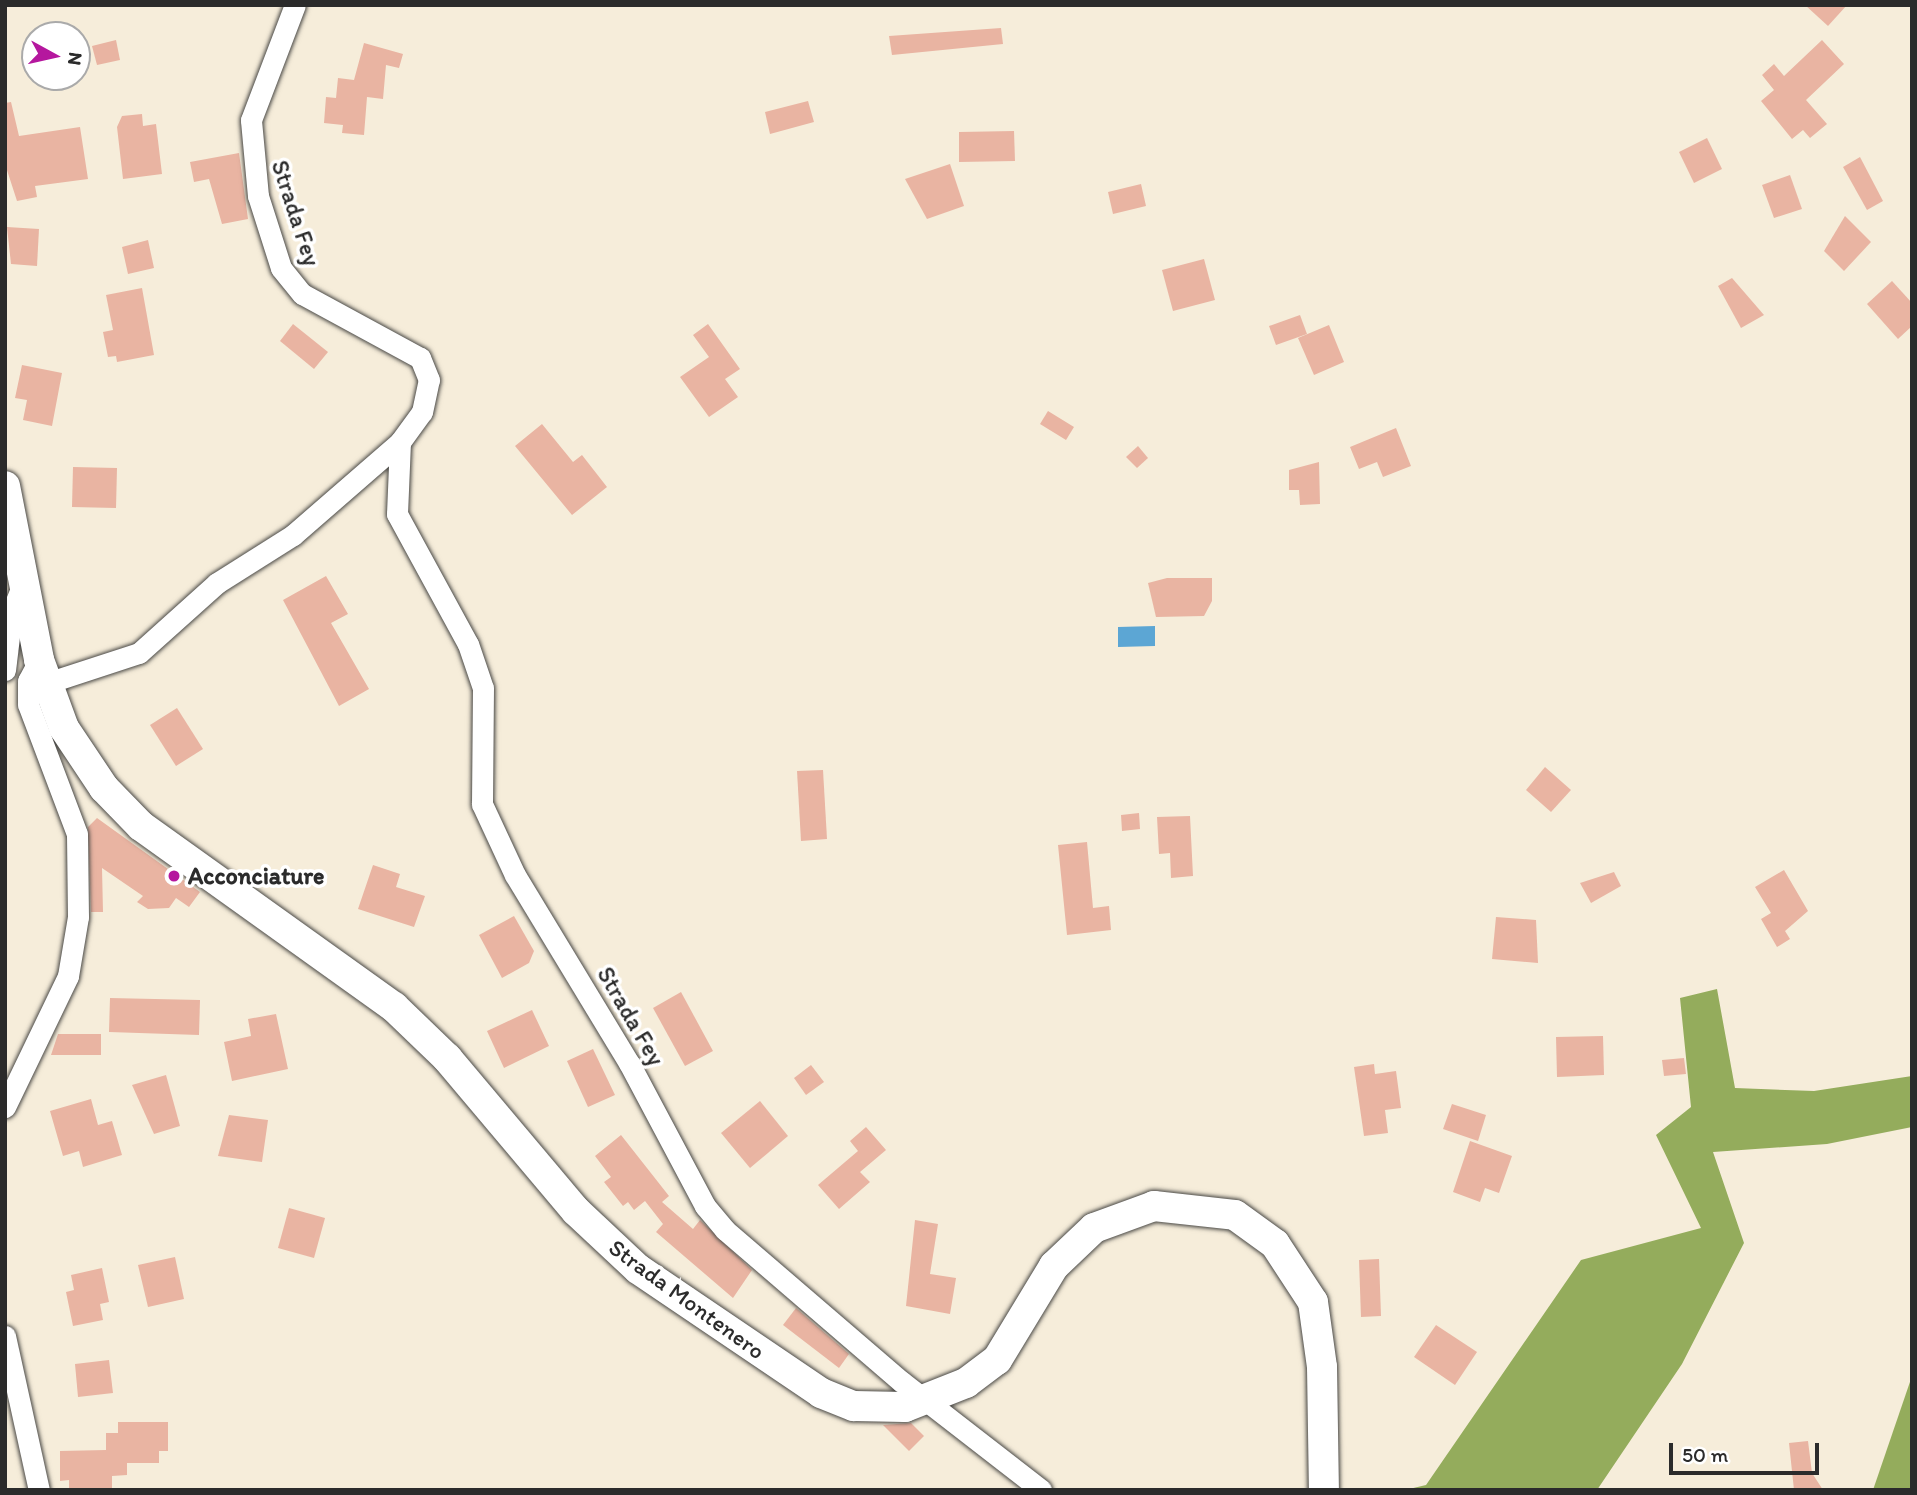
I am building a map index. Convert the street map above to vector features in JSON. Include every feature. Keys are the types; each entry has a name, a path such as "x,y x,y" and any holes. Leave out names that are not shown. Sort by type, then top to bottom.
{"main road":[{"name":"Strada Montenero","path":"5,486 43,671 79,754 141,826 394,1007 447,1058 576,1211 638,1269 821,1393 880,1410 929,1402 997,1360 1054,1266 1094,1228 1154,1206 1216,1210 1235,1215 1275,1244 1313,1302 1322,1367 1324,1490"}],"street":[{"name":"Strada Fey","path":"43,671 139,653 217,583 293,535 400,442 422,412 427,368 409,349 329,314 302,294 281,268 258,196 251,120 295,5"},
{"name":"Strada Fey","path":"400,442 397,514 478,666 482,804 515,875 616,1041 705,1206 724,1230 929,1402 1041,1490"},
{"path":"5,670 12,611 24,582"},
{"path":"5,1107 68,976 78,917 77,834 28,704 28,681 43,671"},
{"path":"5,1336 38,1490"}],"green space":[{"path":"1717,989 1735,1088 1814,1091 1912,1076 1912,1127 1827,1144 1713,1152 1744,1243 1682,1364 1597,1490 1405,1490 1426,1485 1581,1260 1701,1228 1656,1135 1691,1107 1680,998"},
{"path":"1912,1376 1912,1490 1873,1490"}],"water":[{"path":"1155,626 1155,646 1118,647 1118,627"}],"building":[{"path":"1805,5 1847,5 1828,26"},
{"path":"1001,28 1003,44 892,55 889,36"},
{"path":"116,40 120,60 97,65 92,46"},
{"path":"1822,40 1844,64 1806,100 1827,124 1810,138 1803,130 1792,139 1761,101 1774,90 1762,75 1774,64 1784,76"},
{"path":"364,43 403,54 399,68 386,65 383,99 367,97 364,135 342,133 343,125 324,123 326,97 336,98 338,78 354,80"},
{"path":"808,101 814,122 770,134 765,112"},
{"path":"11,102 19,136 80,127 88,179 35,186 37,197 17,201 5,164 5,103"},
{"path":"142,114 143,126 156,124 162,174 123,179 117,127 122,116"},
{"path":"1014,131 1015,161 959,162 959,132"},
{"path":"1707,138 1722,169 1694,183 1679,152"},
{"path":"239,153 248,219 222,224 209,179 194,182 190,162"},
{"path":"1860,157 1883,201 1867,210 1843,167"},
{"path":"950,164 964,206 927,219 905,179"},
{"path":"1790,175 1802,209 1774,218 1762,185"},
{"path":"1141,184 1146,206 1113,214 1108,192"},
{"path":"1845,216 1871,242 1844,271 1824,251"},
{"path":"7,227 39,229 37,266 11,264"},
{"path":"148,240 154,268 128,274 122,247"},
{"path":"1204,259 1215,300 1173,311 1162,270"},
{"path":"1732,278 1764,315 1741,328 1718,286"},
{"path":"1892,281 1912,303 1912,326 1898,339 1867,304"},
{"path":"142,288 154,355 117,362 116,356 108,357 103,332 113,330 106,295"},
{"path":"1300,315 1307,334 1276,345 1269,326"},
{"path":"293,324 328,352 314,369 280,341"},
{"path":"708,324 740,369 725,379 738,397 709,417 680,377 709,357 693,335"},
{"path":"1329,325 1344,362 1314,375 1298,338"},
{"path":"22,365 62,373 52,426 23,420 27,400 15,398"},
{"path":"1048,411 1074,427 1066,440 1040,424"},
{"path":"542,424 573,462 582,455 607,487 572,515 515,446"},
{"path":"1396,428 1411,466 1383,477 1377,462 1359,469 1350,447"},
{"path":"1138,446 1148,458 1137,468 1126,457"},
{"path":"1319,462 1320,504 1300,505 1299,490 1289,490 1289,470"},
{"path":"73,467 117,468 116,508 72,507"},
{"path":"326,576 348,614 331,623 369,689 339,706 283,600"},
{"path":"1167,578 1212,578 1212,601 1204,616 1156,617 1148,583"},
{"path":"177,708 203,749 176,766 150,725"},
{"path":"1545,767 1571,790 1551,812 1526,790"},
{"path":"823,770 827,839 801,841 797,771"},
{"path":"1139,813 1140,829 1122,831 1121,815"},
{"path":"1190,816 1193,876 1171,878 1170,853 1159,854 1157,817"},
{"path":"97,818 200,892 189,907 176,898 169,908 148,909 137,902 143,896 102,868 103,912 91,912 88,827"},
{"path":"1087,842 1093,908 1109,906 1111,930 1067,935 1058,845"},
{"path":"373,865 400,874 396,887 425,896 414,927 358,909"},
{"path":"1784,870 1808,911 1785,931 1790,939 1777,947 1761,919 1771,913 1755,887"},
{"path":"1614,872 1621,886 1591,903 1580,883"},
{"path":"514,916 534,951 529,963 502,978 479,935"},
{"path":"1496,917 1536,920 1538,963 1492,959"},
{"path":"681,992 713,1051 685,1066 653,1008"},
{"path":"110,998 200,1000 199,1035 109,1032"},
{"path":"532,1010 549,1046 504,1068 487,1031"},
{"path":"276,1014 288,1069 232,1081 224,1042 251,1036 248,1019"},
{"path":"58,1034 101,1034 101,1055 51,1055"},
{"path":"1603,1036 1604,1075 1557,1077 1556,1037"},
{"path":"593,1049 615,1095 588,1107 567,1061"},
{"path":"1684,1058 1686,1074 1664,1076 1662,1060"},
{"path":"1374,1064 1375,1074 1396,1071 1401,1108 1385,1110 1388,1133 1364,1136 1354,1067"},
{"path":"811,1065 824,1082 806,1095 794,1078"},
{"path":"166,1075 180,1126 154,1134 132,1085"},
{"path":"91,1099 98,1125 112,1121 122,1155 83,1167 79,1151 63,1156 50,1111"},
{"path":"760,1101 788,1136 750,1168 721,1133"},
{"path":"1452,1104 1486,1115 1478,1141 1443,1129"},
{"path":"229,1115 268,1120 262,1162 218,1156"},
{"path":"866,1127 886,1150 860,1172 870,1182 839,1209 818,1185 858,1151 850,1141"},
{"path":"621,1135 669,1196 662,1202 693,1229 700,1220 752,1270 733,1298 656,1232 663,1224 645,1201 634,1210 628,1202 623,1206 604,1182 611,1177 595,1156"},
{"path":"1470,1141 1512,1156 1499,1193 1485,1188 1480,1202 1453,1192"},
{"path":"289,1208 325,1218 314,1258 278,1248"},
{"path":"915,1220 938,1224 930,1274 956,1278 950,1314 906,1306"},
{"path":"175,1257 184,1299 148,1307 138,1265"},
{"path":"1379,1259 1381,1316 1361,1317 1359,1260"},
{"path":"102,1268 109,1302 100,1304 103,1320 73,1326 66,1292 74,1290 71,1275"},
{"path":"796,1308 849,1354 839,1368 783,1325"},
{"path":"1436,1325 1477,1352 1455,1385 1414,1357"},
{"path":"109,1360 113,1393 78,1397 75,1364"},
{"path":"118,1422 168,1422 168,1451 159,1451 159,1463 127,1463 127,1475 112,1476 112,1490 69,1490 69,1480 60,1481 60,1451 106,1450 106,1433 118,1433"},
{"path":"911,1423 924,1436 909,1451 883,1425"},
{"path":"1808,1441 1812,1473 1823,1490 1794,1490 1789,1443"}],"place":[{"name":"Acconciature","path":"174,876"}]}
